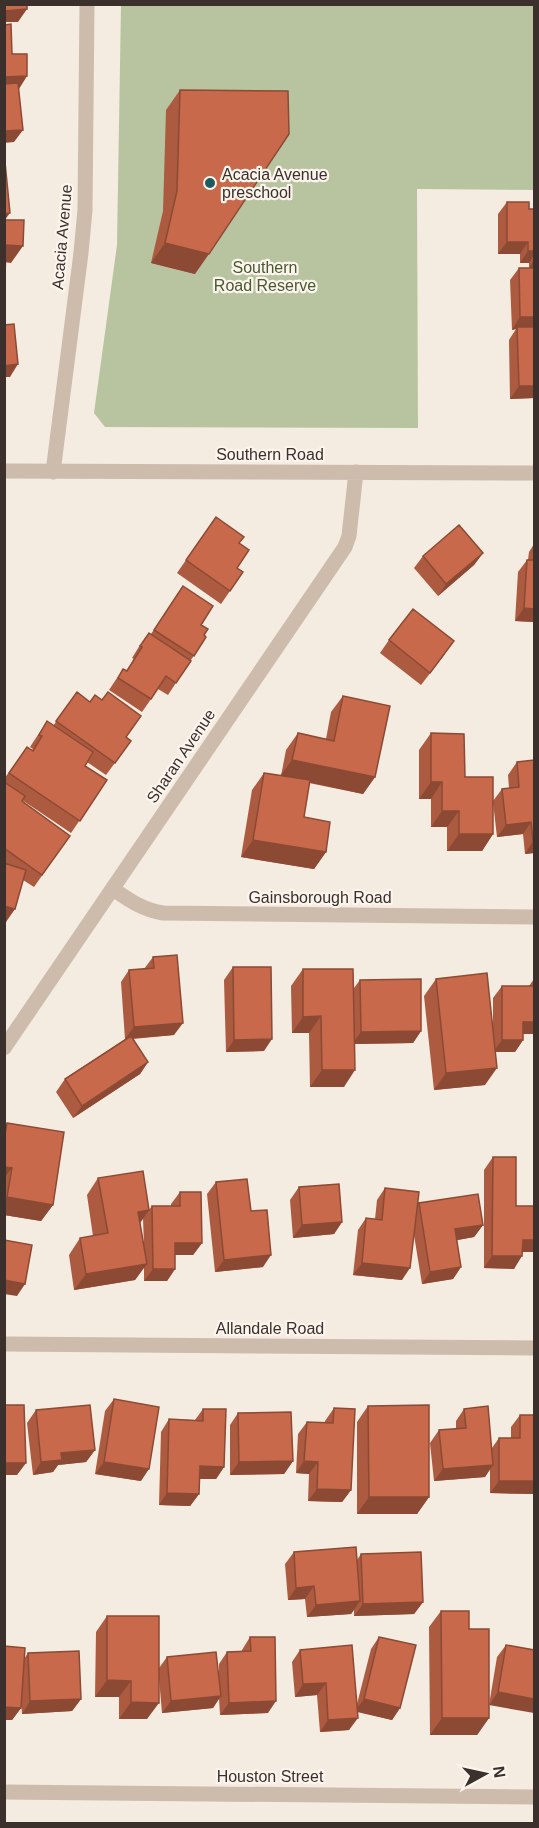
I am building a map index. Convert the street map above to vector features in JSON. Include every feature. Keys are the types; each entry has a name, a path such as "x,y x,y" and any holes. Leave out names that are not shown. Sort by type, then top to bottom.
{"street":[{"name":"Acacia Avenue","path":"52,472 85,210 87,4"},
{"name":"Southern Road","path":"4,471 534,473"},
{"name":"Sharan Avenue","path":"4,1048 345,547 350,526 356,472"},
{"name":"Gainsborough Road","path":"113,889 138,905 163,913 534,917"},
{"name":"Allandale Road","path":"4,1344 534,1348"},
{"name":"Houston Street","path":"4,1792 534,1797"}],"green space":[{"name":"Southern Road Reserve","path":"121,5 534,5 534,190 417,189 418,428 105,427 94,413 117,245"}],"building":[{"path":"4,4 27,4 27,9 4,11"},
{"path":"11,24 12,54 27,54 27,76 4,77 4,25"},
{"path":"18,83 23,130 4,131 4,84"},
{"name":"Acacia Avenue preschool","path":"180,90 288,91 289,134 209,254 165,243 177,191"},
{"path":"4,163 10,213 4,214"},
{"path":"507,202 529,202 529,209 534,209 534,251 528,251 528,242 507,242"},
{"path":"4,220 24,220 23,246 6,245 5,277"},
{"path":"519,268 534,268 534,317 520,317"},
{"path":"14,324 18,364 4,366 4,325"},
{"path":"517,327 534,327 534,386 519,386"},
{"path":"216,517 244,537 239,543 249,550 237,568 243,572 230,591 186,560"},
{"path":"459,525 483,553 446,584 423,556"},
{"path":"527,560 534,560 534,609 524,608"},
{"path":"183,586 213,606 201,625 208,629 204,635 206,637 194,656 154,630"},
{"path":"413,609 454,641 430,673 389,640"},
{"path":"149,633 191,661 176,683 166,676 151,699 118,678 123,669 127,671"},
{"path":"77,692 90,702 95,695 102,700 108,692 141,716 126,737 131,741 115,763 56,721"},
{"path":"343,696 390,706 375,777 292,760 298,733 334,741"},
{"path":"47,721 93,752 85,766 107,780 80,821 9,773 27,747 33,751 42,736 39,735"},
{"path":"431,733 464,734 465,777 493,777 493,834 459,834 459,811 442,811 442,782 431,782"},
{"path":"534,760 533,841 531,822 506,825 502,789 519,787 517,762"},
{"path":"264,773 310,780 304,817 330,822 326,852 253,840"},
{"path":"4,782 25,796 22,801 70,836 42,875 4,848"},
{"path":"4,863 26,870 15,909 4,906"},
{"path":"177,955 183,1023 134,1027 129,970 154,968 153,957"},
{"path":"233,967 271,967 272,1039 234,1040"},
{"path":"303,969 353,969 355,1070 322,1070 321,1016 303,1017"},
{"path":"487,973 497,1068 446,1073 436,979"},
{"path":"421,979 421,1031 361,1032 360,980"},
{"path":"502,986 534,986 534,1022 523,1022 523,1040 502,1040"},
{"path":"131,1036 148,1062 82,1106 65,1079"},
{"path":"7,1123 64,1132 53,1205 7,1197 12,1168 4,1167 4,1140"},
{"path":"493,1157 516,1157 516,1206 534,1206 534,1240 523,1240 522,1256 492,1256"},
{"path":"143,1171 149,1210 138,1212 147,1264 86,1274 80,1238 108,1233 98,1178"},
{"path":"247,1179 251,1211 267,1210 271,1255 224,1260 216,1182"},
{"path":"339,1184 342,1222 302,1225 299,1187"},
{"path":"385,1188 419,1192 410,1268 362,1263 366,1218 382,1220"},
{"path":"180,1192 201,1192 202,1243 175,1243 175,1269 153,1269 152,1206 180,1206"},
{"path":"478,1194 483,1225 455,1229 461,1267 430,1272 419,1203"},
{"path":"4,1240 32,1245 25,1284 4,1280"},
{"path":"114,1399 159,1407 149,1469 104,1462"},
{"path":"4,1405 24,1405 26,1463 4,1463"},
{"path":"90,1405 95,1450 61,1453 62,1460 41,1462 36,1410"},
{"path":"429,1405 429,1497 369,1497 368,1406"},
{"path":"488,1406 493,1465 443,1469 439,1430 466,1428 464,1409"},
{"path":"334,1408 355,1409 351,1490 317,1489 318,1462 304,1461 307,1422 333,1423"},
{"path":"203,1409 226,1409 224,1467 200,1466 199,1494 167,1493 169,1419 203,1421"},
{"path":"291,1412 293,1461 239,1462 238,1413"},
{"path":"520,1415 534,1415 534,1481 499,1481 499,1438 520,1438"},
{"path":"356,1547 360,1601 316,1605 314,1586 296,1588 294,1552"},
{"path":"421,1552 423,1602 363,1604 361,1554"},
{"path":"441,1611 469,1611 469,1629 489,1629 489,1718 442,1718"},
{"path":"107,1616 159,1616 159,1703 131,1702 131,1681 107,1680"},
{"path":"250,1637 275,1637 276,1701 229,1703 227,1652 251,1651"},
{"path":"379,1637 416,1645 400,1708 364,1699"},
{"path":"352,1645 358,1718 328,1720 326,1683 303,1684 300,1650"},
{"path":"506,1645 534,1650 534,1699 498,1692"},
{"path":"4,1646 25,1648 21,1708 4,1707"},
{"path":"79,1651 81,1699 30,1701 28,1653"},
{"path":"216,1652 221,1696 171,1701 167,1657"}],"place":[{"name":"Acacia Avenue preschool","path":"210,183"}]}
